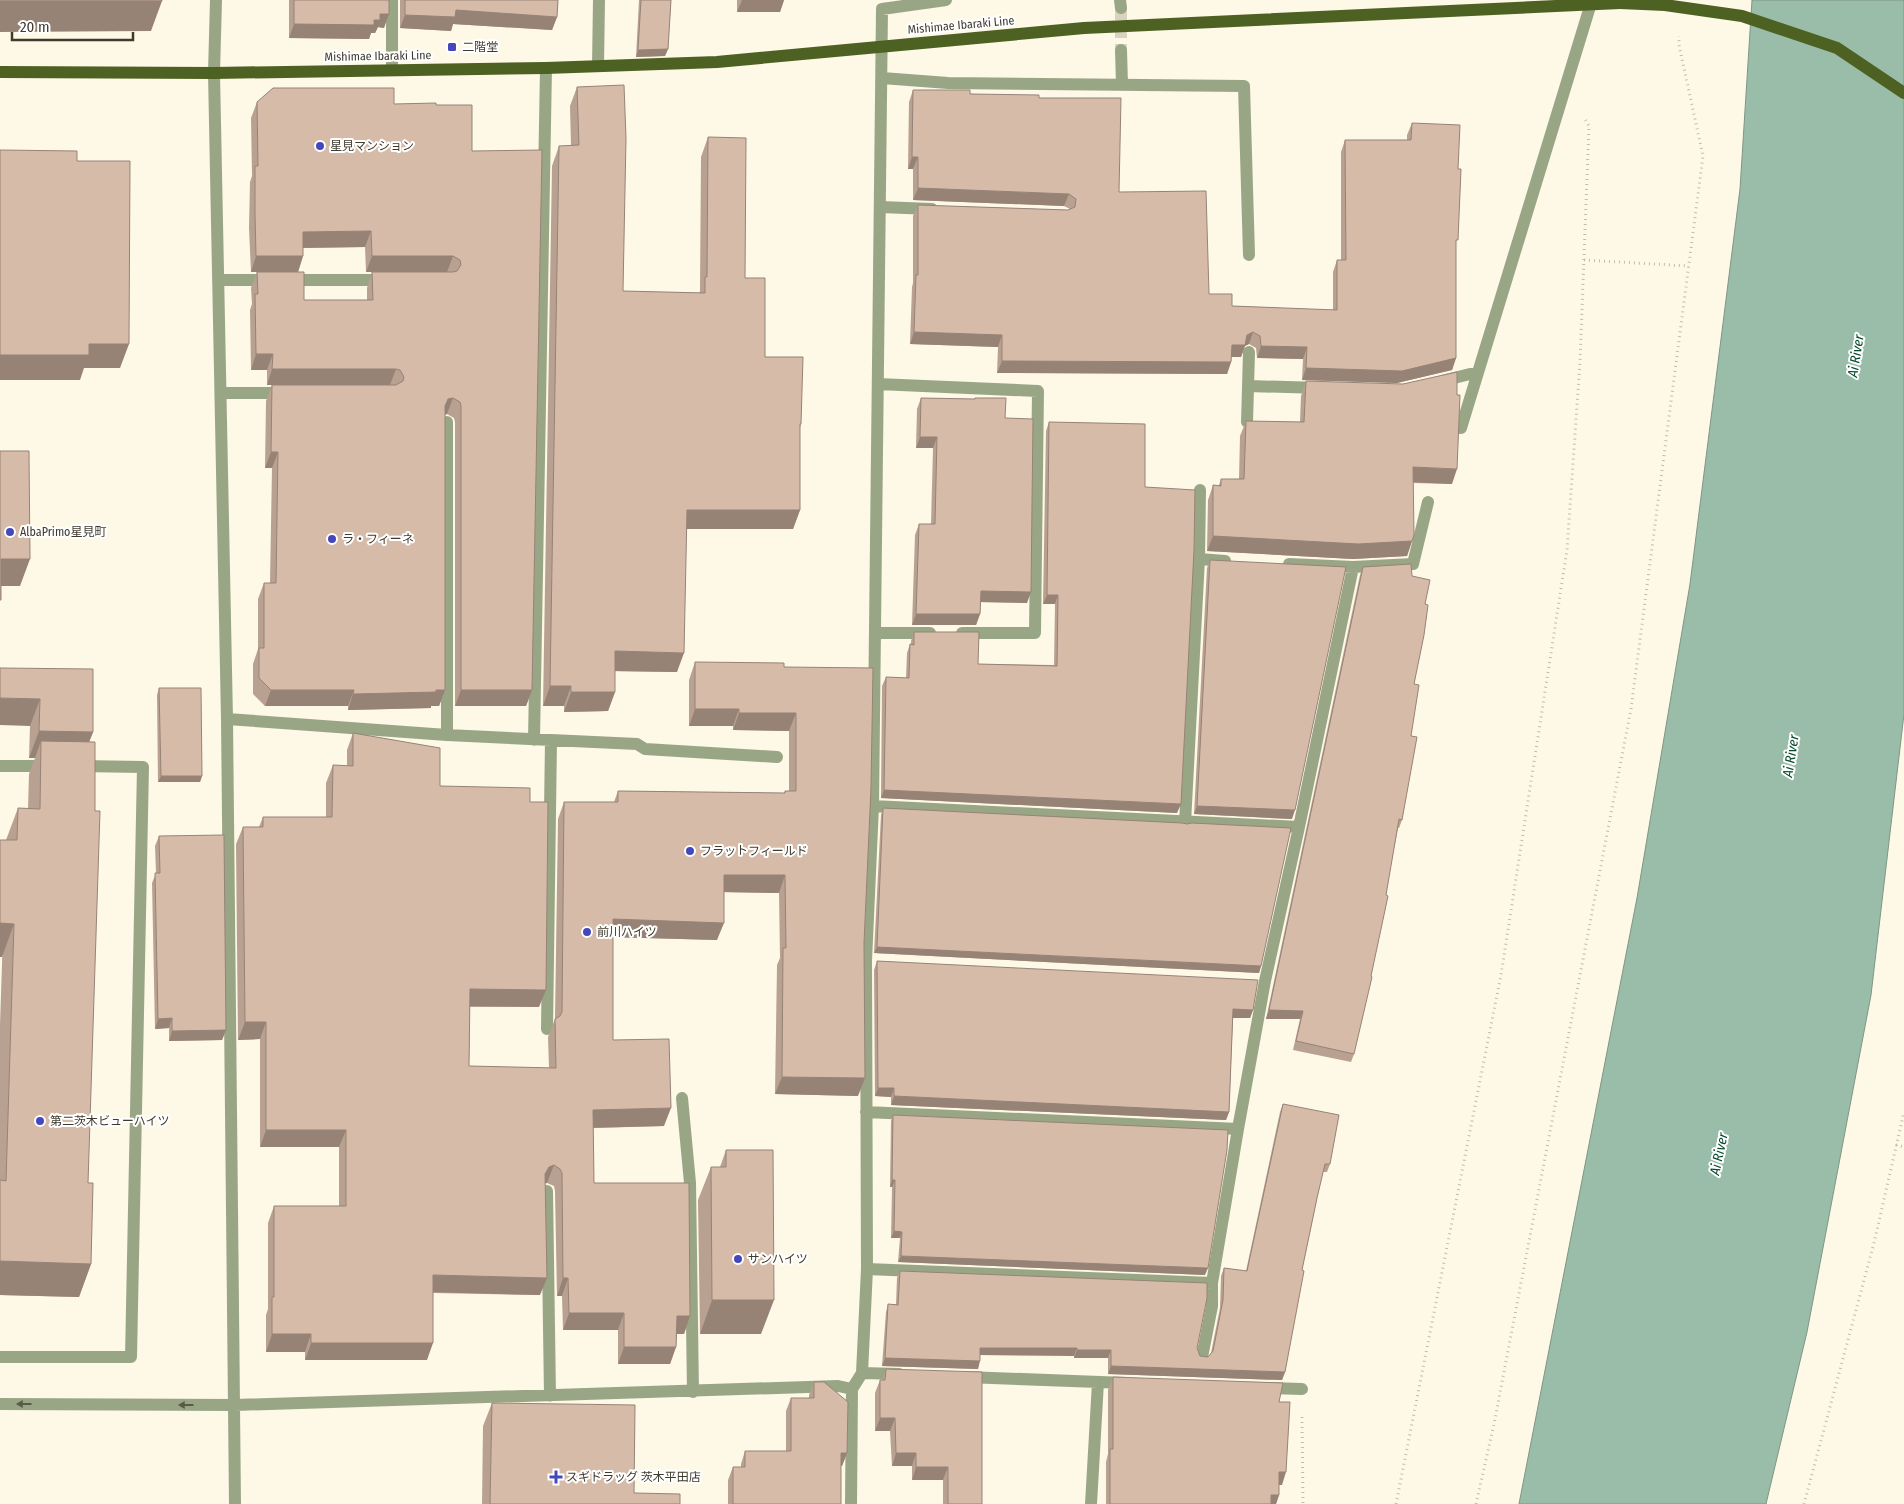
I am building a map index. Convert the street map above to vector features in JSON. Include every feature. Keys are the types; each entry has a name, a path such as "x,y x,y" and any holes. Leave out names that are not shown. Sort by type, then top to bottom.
{"main road":[{"name":"Mishimae Ibaraki Line","path":"0,72 214,72 546,68 717,62 1084,28 1592,2 1665,5 1742,16 1837,48 1904,93"}],"street":[{"path":"216,0 214,72 227,719 235,1504"},
{"path":"392,0 392,70"},
{"path":"598,66 599,0"},
{"path":"851,1504 852,1388 862,1373 867,1269 866,1112 871,961 882,9 946,0"},
{"path":"1461,428 1592,2"},
{"path":"1121,50 1122,85"},
{"path":"534,740 546,68"},
{"path":"882,78 948,83 1244,86 1249,255"},
{"path":"880,207 948,209"},
{"path":"218,280 397,280"},
{"path":"1247,422 1249,352"},
{"path":"1434,383 1478,372"},
{"path":"875,633 1035,633 1038,391 878,384"},
{"path":"1248,386 1333,389"},
{"path":"220,393 300,393"},
{"path":"447,422 447,735"},
{"path":"1185,823 1199,559 1200,490"},
{"path":"1276,563 1353,567 1413,564 1428,502"},
{"path":"1199,559 1238,561"},
{"path":"1202,1357 1212,1306 1212,1282 1260,981 1299,827 1353,567"},
{"path":"227,719 447,735 637,744 645,749 777,756"},
{"path":"548,1029 551,740"},
{"path":"0,766 143,767 131,1357 0,1357"},
{"path":"873,806 1185,823 1299,827"},
{"path":"682,1098 690,1183 693,1392"},
{"path":"866,1112 1238,1128"},
{"path":"547,1191 550,1396"},
{"path":"867,1269 1212,1282"},
{"path":"862,1373 911,1375"},
{"path":"950,1376 1137,1384"},
{"path":"1091,1504 1098,1382"},
{"path":"0,1404 235,1405 838,1386 852,1388"},
{"path":"1254,1388 1302,1389"}],"path":[{"path":"1476,1504 1494,1424 1631,709 1703,156 1679,45 1679,27"},
{"path":"1396,1504 1501,975 1567,550 1580,362 1589,126 1566,87"},
{"path":"1584,260 1689,266"},
{"path":"1804,1504 1874,1243 1904,1112"},
{"path":"1896,1145 1904,1147"},
{"path":"1302,1389 1303,1504"}],"water":[{"name":"Ai River","path":"1752,0 1904,0 1904,714 1871,995 1807,1332 1766,1504 1519,1504 1637,898 1690,584 1740,189"}],"building":[{"path":"162,0 162,1 0,1"},
{"path":"294,0 389,0 389,14 380,14 380,20 374,20 374,25 294,24"},
{"path":"405,0 558,0 557,17 456,10 455,17 405,15"},
{"path":"641,0 671,0 668,49 638,50"},
{"path":"624,85 626,138 623,291 705,293 705,277 707,277 708,137 746,138 745,278 765,278 765,357 803,357 800,424 800,510 687,510 684,653 615,651 615,692 571,692 571,686 550,686 559,146 579,145 577,87"},
{"path":"273,88 394,88 394,104 436,103 436,105 472,105 472,151 542,150 532,690 461,690 461,406 460,402 453,398 448,399 445,406 445,690 436,690 436,692 353,694 354,690 271,690 259,678 259,648 264,648 264,583 276,583 278,452 271,452 272,385 396,385 403,381 404,377 400,370 396,369 272,369 273,354 256,354 255,294 258,294 257,272 304,272 304,300 373,300 372,272 453,272 457,271 461,265 460,260 453,256 372,256 371,231 303,232 303,256 256,256 255,166 258,166 257,102"},
{"path":"913,90 970,90 970,94 1039,95 1039,98 1121,98 1119,192 1206,191 1209,294 1232,294 1232,306 1337,310 1337,260 1346,260 1345,140 1411,140 1412,123 1460,125 1458,169 1461,169 1458,240 1456,240 1456,358 1402,371 1306,368 1307,347 1261,346 1260,336 1253,332 1247,335 1245,345 1232,345 1231,362 1002,361 1002,335 914,332 916,275 918,275 918,205 1068,210 1075,207 1076,199 1069,194 918,188 918,157 912,157"},
{"path":"0,150 77,151 77,161 130,161 129,344 89,344 89,355 0,355"},
{"path":"1457,372 1457,395 1460,395 1457,469 1413,467 1414,535 1412,541 1358,544 1213,536 1213,485 1221,486 1221,479 1244,479 1246,421 1304,422 1306,381 1403,384"},
{"path":"921,398 1006,398 1005,418 1033,419 1031,592 981,591 980,614 916,614 919,524 935,524 937,437 920,437"},
{"path":"1049,422 1145,424 1145,487 1195,490 1194,550 1181,804 884,790 886,677 909,678 910,644 914,645 914,632 979,632 978,664 1057,666 1058,595 1047,595"},
{"path":"0,451 29,451 30,559 1,559 1,600 0,600"},
{"path":"1210,560 1346,567 1295,810 1197,806"},
{"path":"1411,564 1412,576 1430,580 1425,604 1428,605 1424,635 1414,684 1419,685 1411,736 1417,737 1402,820 1399,819 1386,895 1388,896 1372,977 1354,1054 1296,1041 1303,1011 1269,1010 1363,567"},
{"path":"695,662 784,663 784,667 873,668 871,788 864,943 865,1078 782,1077 783,948 786,948 785,875 724,875 724,923 613,919 613,1040 669,1039 671,1108 593,1110 594,1183 689,1183 690,1316 677,1316 676,1347 624,1347 624,1313 569,1313 568,1278 563,1278 562,1173 554,1165 549,1167 545,1174 547,1278 433,1275 433,1343 311,1343 311,1334 272,1334 274,1206 346,1206 346,1130 266,1130 266,1022 245,1022 243,827 263,827 263,817 332,817 333,765 353,766 353,733 440,748 440,786 530,788 530,802 548,802 546,990 470,989 469,1066 556,1068 555,1019 562,1012 564,802 618,802 618,791 785,793 785,791 796,791 796,713 739,713 739,709 695,709"},
{"path":"0,668 93,669 93,732 39,731 40,699 0,698"},
{"path":"159,688 201,688 202,776 161,776"},
{"name":"第二茨木ビューハイツ","path":"41,741 95,742 95,811 100,811 88,1183 93,1183 91,1264 0,1261 0,1180 6,1181 14,924 0,923 0,840 17,840 18,808 40,809"},
{"path":"883,808 1291,828 1261,966 877,947"},
{"path":"224,835 226,1030 172,1031 172,1018 158,1019 155,873 160,873 159,836"},
{"path":"877,961 1258,980 1253,1010 1233,1009 1229,1112 894,1096 894,1088 878,1088"},
{"path":"1283,1104 1339,1115 1330,1164 1325,1164 1317,1198 1302,1270 1304,1271 1285,1372 1111,1366 1111,1350 1077,1350 1077,1348 980,1348 980,1361 885,1358 888,1304 898,1305 900,1271 1207,1283 1207,1298 1197,1348 1200,1356 1208,1357 1213,1351 1223,1300 1224,1268 1247,1271"},
{"path":"893,1115 1228,1130 1227,1150 1208,1268 901,1256 902,1232 894,1231 895,1180 892,1180"},
{"name":"サンハイツ","path":"726,1150 773,1150 774,1300 712,1300 711,1167 726,1167"},
{"path":"886,1369 982,1372 982,1504 948,1504 948,1467 916,1467 916,1453 896,1453 895,1418 880,1418 880,1380 885,1380"},
{"path":"1113,1377 1283,1383 1279,1402 1290,1402 1286,1472 1279,1472 1279,1495 1271,1495 1271,1504 1110,1504 1110,1449 1113,1449"},
{"path":"814,1382 824,1382 848,1402 847,1453 841,1453 841,1504 733,1504 733,1467 745,1467 745,1451 791,1451 791,1398 814,1398"},
{"path":"492,1403 635,1405 634,1493 680,1494 680,1504 490,1504"}],"tunnel":[{"path":"1121,8 1121,50"}],"place":[{"name":"二階堂","path":"452,47"},
{"name":"星見マンション","path":"320,146"},
{"name":"AlbaPrimo星見町","path":"10,532"},
{"name":"ラ・フィーネ","path":"332,539"},
{"name":"フラットフィールド","path":"690,851"},
{"name":"前川ハイツ","path":"587,932"},
{"name":"第二茨木ビューハイツ","path":"40,1121"},
{"name":"サンハイツ","path":"738,1259"},
{"name":"スギドラッグ 茨木平田店","path":"556,1477"}]}
